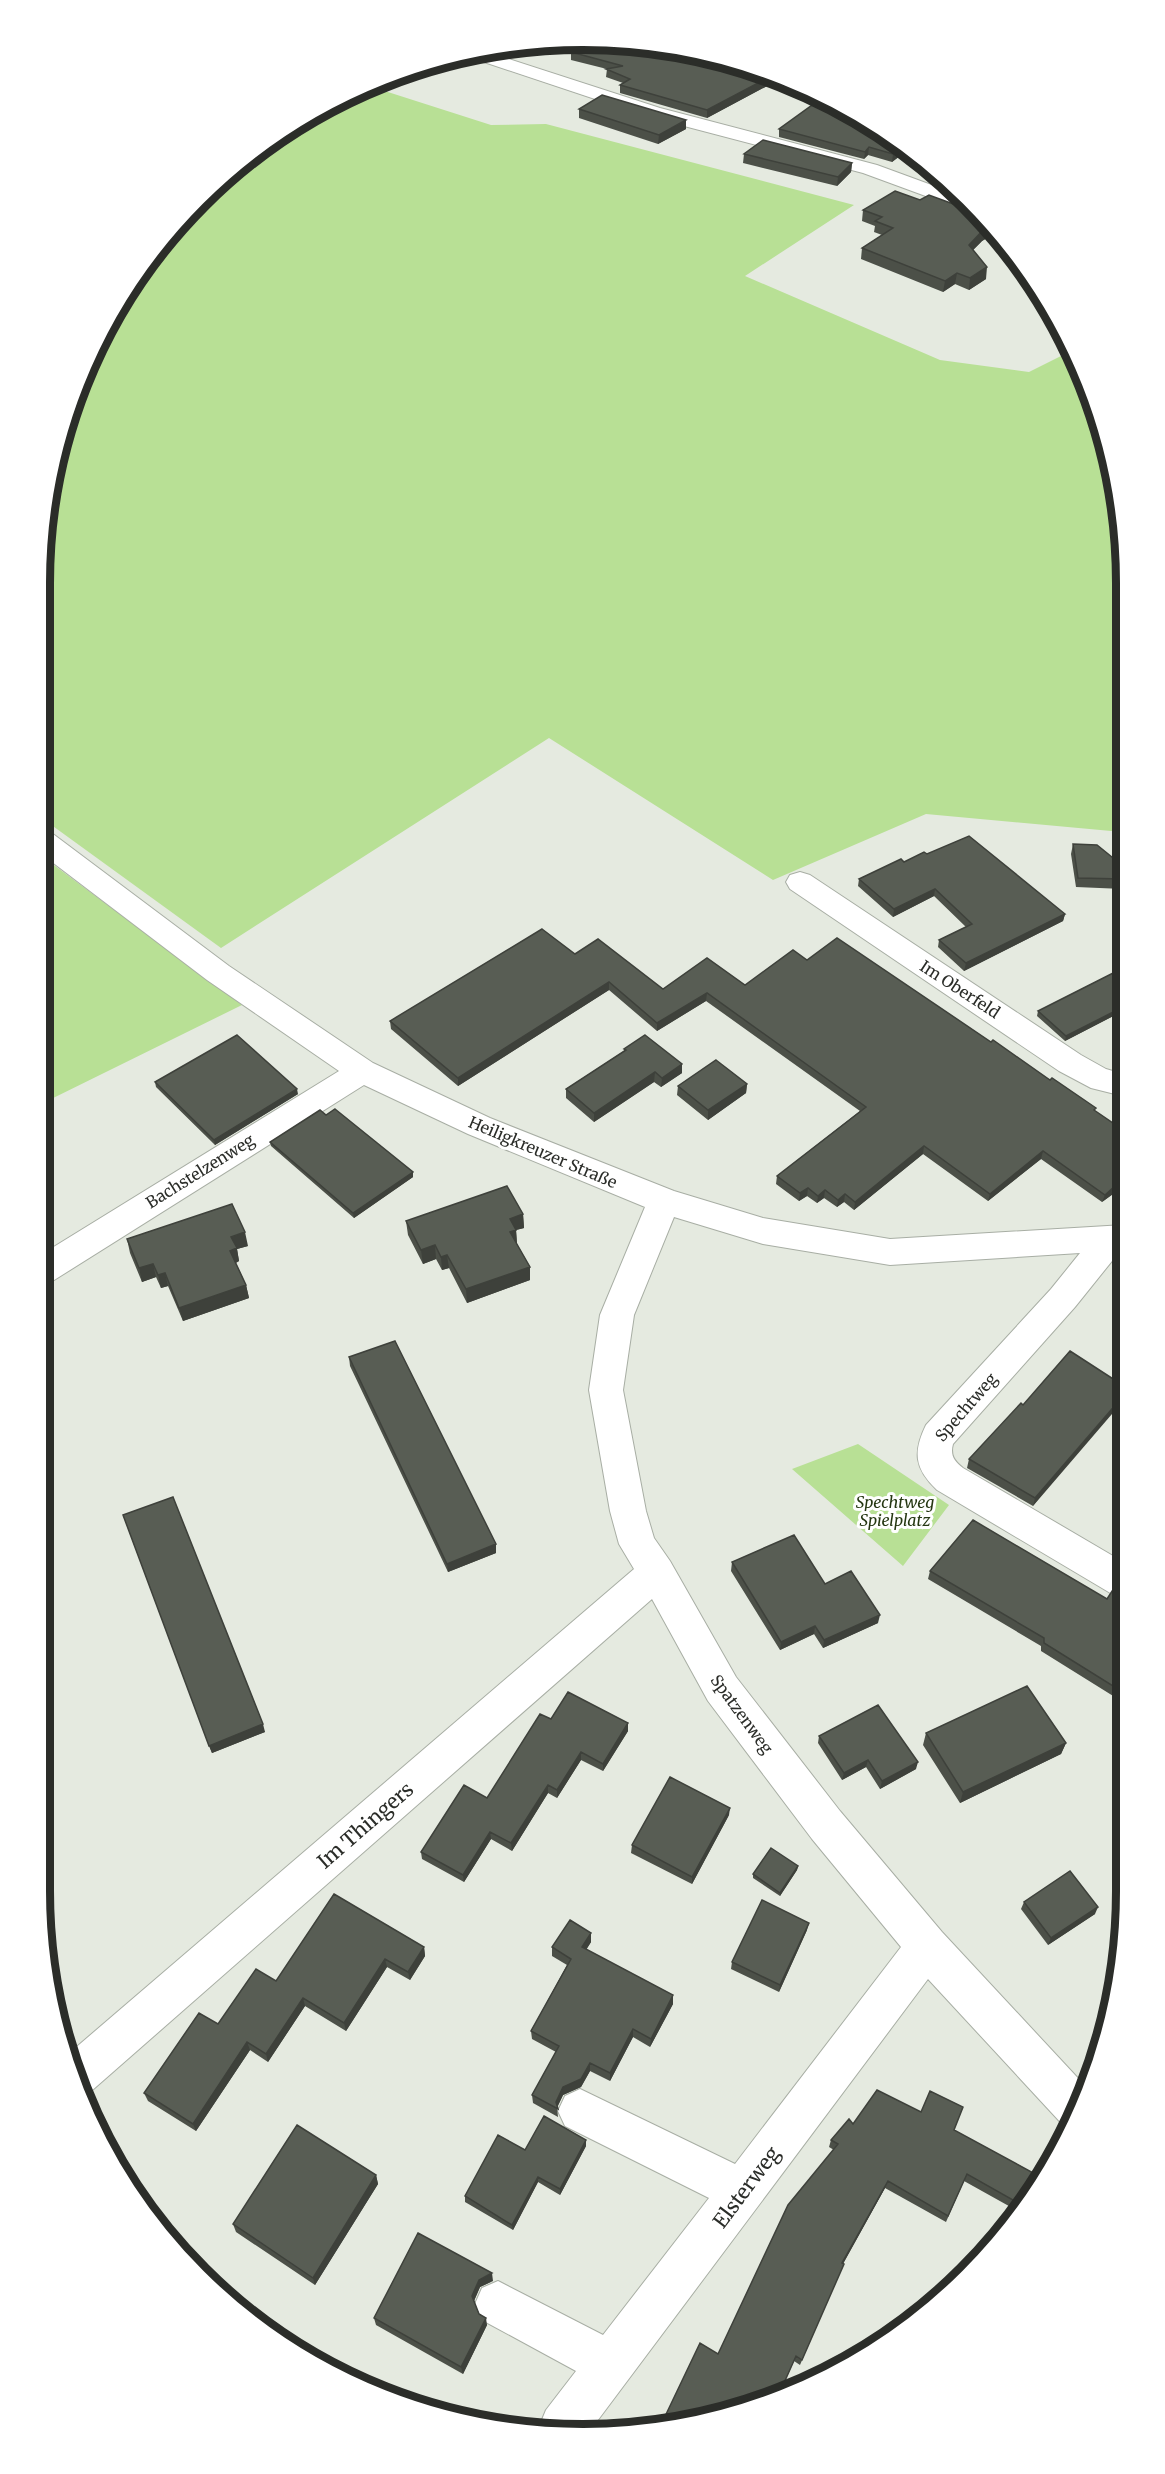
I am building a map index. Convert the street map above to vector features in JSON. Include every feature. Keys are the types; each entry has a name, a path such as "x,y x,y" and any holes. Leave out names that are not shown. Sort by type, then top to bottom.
{"street":[{"path":"488,58 653,112 870,169 953,200"},
{"path":"535,74 553,62"},
{"name":"Heiligkreuzer Straße","path":"50,846 218,973 362,1071 479,1126 664,1201 763,1231 890,1252 1116,1238"},
{"name":"Im Oberfeld","path":"800,882 1070,1063 1095,1078 1116,1085"},
{"name":"Bachstelzenweg","path":"50,1266 362,1071"},
{"name":"Spatzenweg","path":"664,1201 616,1315 606,1390 628,1511 637,1544 657,1572 722,1689 826,1825 927,1947 1072,2103"},
{"name":"Spechtweg","path":"1116,1239 939,1434 933,1445 933,1456 940,1471 950,1479 1116,1577"},
{"name":"Im Thingers","path":"81,2072 657,1572"},
{"name":"Elsterweg","path":"566,2424 927,1947"},
{"path":"580,2111 743,2191"},
{"path":"498,2304 611,2365"}],"green space":[{"path":"380,90 491,125 546,124 854,205 745,276 940,360 1029,372 1064,354 1087,411 1105,479 1111,513 1116,582 1116,831 926,814 773,880 549,738 221,948 50,824 51,548 60,479 78,411 104,347 121,316 139,286 182,231 231,182 286,139 347,104"},
{"path":"50,862 242,1005 50,1100"},
{"name":"Spechtweg Spielplatz","path":"858,1444 949,1505 903,1566 792,1469"}],"building":[{"path":"582,50 652,54 720,68 762,81 707,110 620,85 630,79 606,69 623,66 571,52"},
{"path":"602,95 686,120 659,135 579,109"},
{"path":"815,103 879,139 896,152 893,154 869,147 865,152 779,129"},
{"path":"763,140 852,163 838,177 744,154"},
{"path":"895,191 920,200 929,195 959,206 983,231 969,245 987,267 970,278 957,273 945,281 862,248 893,228 875,221 882,217 863,210"},
{"path":"969,836 1065,914 966,963 939,940 972,924 935,889 894,909 859,879 901,859 904,862 924,852 927,854"},
{"path":"1073,844 1097,845 1116,860 1116,879 1078,878"},
{"path":"542,929 575,954 598,939 663,989 707,958 745,985 793,950 807,960 837,938 991,1042 993,1040 1050,1080 1052,1078 1096,1108 1094,1110 1116,1125 1116,1187 1105,1195 1043,1151 990,1194 924,1146 855,1202 845,1194 838,1200 825,1190 818,1196 808,1188 800,1193 777,1176 866,1107 707,993 657,1023 609,982 458,1078 390,1021"},
{"path":"1116,972 1116,1011 1066,1036 1038,1011"},
{"path":"237,1035 297,1089 214,1140 155,1082"},
{"path":"645,1035 682,1064 662,1078 655,1072 594,1113 566,1089 626,1050 624,1049"},
{"path":"716,1060 747,1084 708,1110 678,1086"},
{"path":"335,1109 413,1172 353,1213 270,1142 320,1110 326,1115"},
{"path":"507,1186 523,1214 510,1219 516,1230 510,1232 530,1267 466,1289 447,1255 441,1257 435,1245 421,1250 406,1221"},
{"path":"232,1204 245,1232 231,1237 237,1248 230,1251 246,1285 179,1308 165,1273 158,1275 153,1264 139,1268 127,1239"},
{"path":"395,1341 496,1544 447,1564 349,1357"},
{"path":"1070,1351 1116,1381 1116,1404 1035,1498 969,1459 1021,1403 1023,1405"},
{"path":"173,1497 263,1724 209,1746 123,1515"},
{"path":"973,1520 1107,1599 1114,1588 1116,1589 1116,1688 1044,1643 1044,1638 930,1571"},
{"path":"794,1535 825,1584 851,1571 880,1615 824,1640 815,1626 781,1642 732,1562"},
{"path":"1027,1686 1066,1743 963,1792 926,1733"},
{"path":"568,1692 628,1723 603,1764 581,1752 557,1790 548,1785 511,1843 490,1832 463,1875 421,1852 464,1785 487,1798 540,1714 551,1719"},
{"path":"878,1705 918,1762 882,1781 868,1760 844,1773 819,1736"},
{"path":"670,1777 730,1808 692,1877 632,1845"},
{"path":"771,1848 798,1866 780,1893 753,1874"},
{"path":"1070,1871 1098,1907 1051,1938 1024,1902"},
{"path":"334,1894 424,1947 408,1972 385,1959 344,2023 303,1998 266,2054 247,2042 193,2124 144,2093 199,2013 218,2024 256,1969 276,1981"},
{"path":"762,1900 809,1923 780,1985 732,1962"},
{"path":"570,1920 591,1933 582,1947 673,1995 651,2039 633,2029 610,2073 590,2063 581,2079 563,2087 556,2102 558,2109 532,2095 559,2046 531,2031 571,1959 552,1947"},
{"path":"877,2090 921,2112 930,2091 963,2107 954,2130 1035,2174 1016,2202 967,2174 948,2216 888,2181 842,2263 844,2264 802,2360 796,2356 783,2385 720,2406 664,2418 700,2343 718,2354 788,2205 838,2144 831,2140 849,2119 853,2124"},
{"path":"544,2116 586,2140 560,2189 538,2177 512,2225 465,2196 498,2135 525,2150"},
{"path":"297,2125 376,2175 313,2278 233,2224"},
{"path":"418,2233 492,2273 479,2280 472,2296 479,2314 486,2318 461,2367 374,2318"}]}
